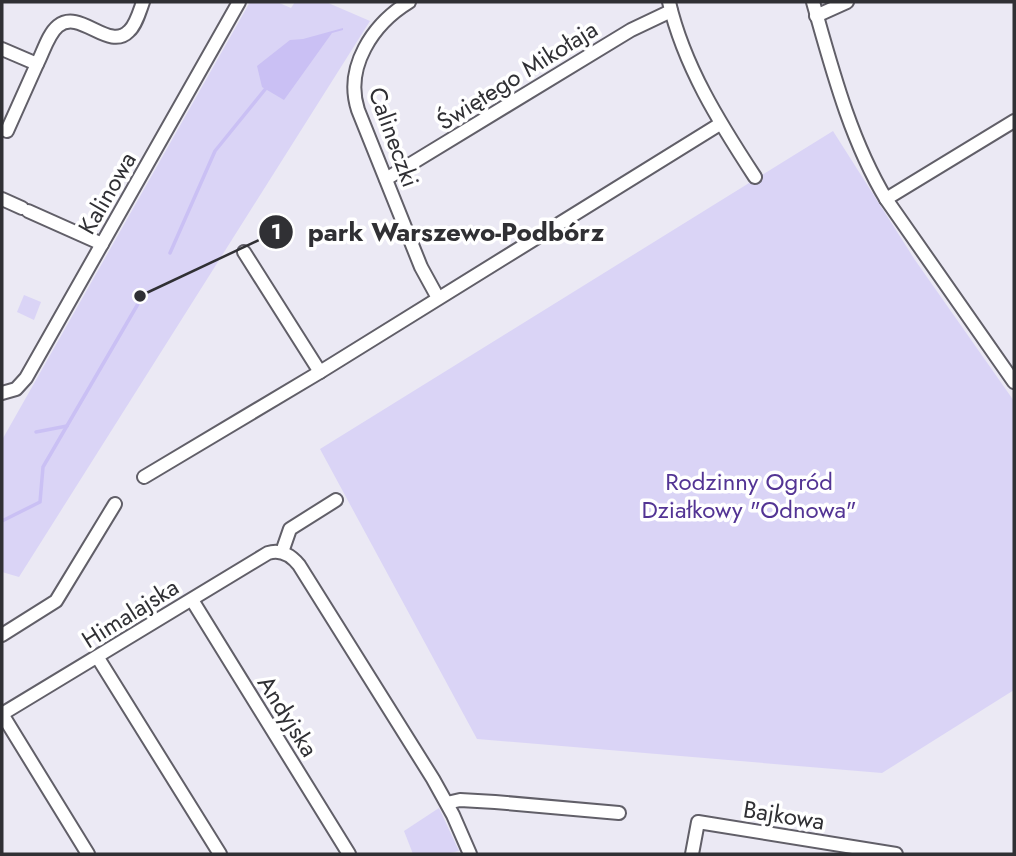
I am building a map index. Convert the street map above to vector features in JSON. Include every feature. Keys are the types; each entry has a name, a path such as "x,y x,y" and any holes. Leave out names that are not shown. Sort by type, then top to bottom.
{"street":[{"path":"7,131 54,29 61,24 77,22 110,36 120,36 131,30 143,2"},
{"name":"Kalinowa","path":"2,393 23,384 239,2"},
{"name":"Calineczki","path":"409,2 382,22 361,57 352,88 358,110 421,267 438,298"},
{"path":"813,2 848,116 872,177 1014,382"},
{"path":"816,16 847,2"},
{"path":"670,6 688,58 720,124 754,177"},
{"name":"Świętego Mikołaja","path":"386,179 670,6"},
{"path":"2,49 37,64"},
{"path":"886,199 1014,121"},
{"path":"144,477 320,372 720,124"},
{"path":"2,199 102,244"},
{"path":"244,252 320,372"},
{"path":"336,500 290,529 282,552 295,559 299,565 447,803 470,854"},
{"path":"2,635 56,601 115,504"},
{"name":"Himalajska","path":"2,714 268,553 282,552"},
{"name":"Andyjska","path":"191,600 349,854"},
{"path":"98,658 220,854"},
{"path":"2,714 88,854"},
{"path":"447,803 460,800 495,802 619,813"},
{"name":"Bajkowa","path":"692,854 698,822 896,854"}],"green space":[{"path":"250,2 277,2 291,8 295,2 326,2 370,21 19,577 2,572 2,440"},
{"name":"Rodzinny Ogród Działkowy \"Odnowa\"","path":"833,131 915,260 1014,401 1014,690 882,773 477,739 320,449"},
{"path":"24,295 41,302 34,320 17,312"},
{"path":"439,808 459,851 446,854 413,854 404,831"}],"shaded area":[{"path":"343,28 332,33 284,100 262,87 257,66 290,40"}],"waterway":[{"path":"170,253 215,151 267,87"},
{"path":"2,521 40,502 43,467 142,297"},
{"path":"36,432 67,426"}],"place":[{"name":"park Warszewo-Podbórz","path":"140,296"}]}
